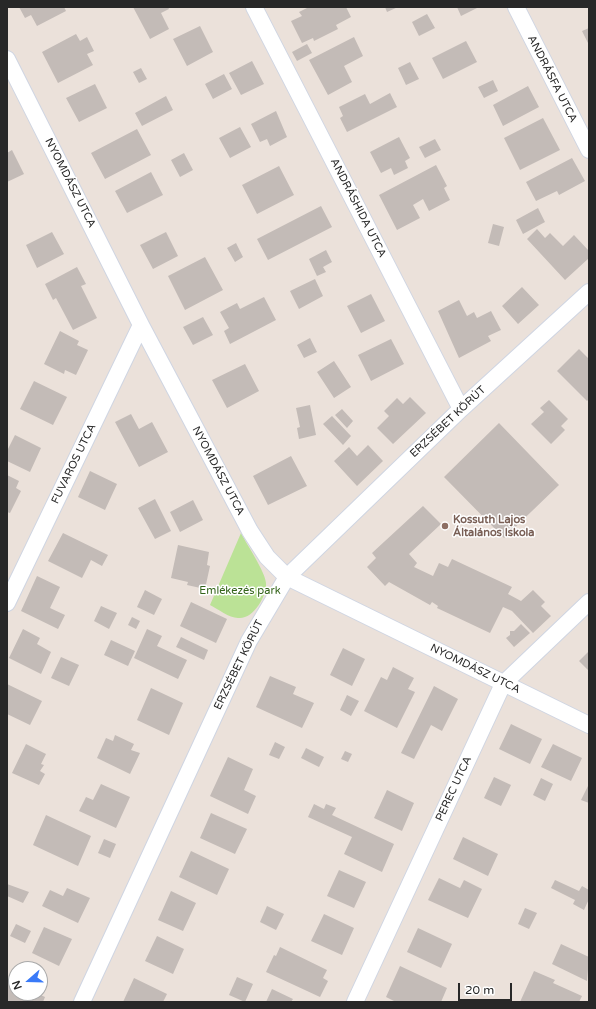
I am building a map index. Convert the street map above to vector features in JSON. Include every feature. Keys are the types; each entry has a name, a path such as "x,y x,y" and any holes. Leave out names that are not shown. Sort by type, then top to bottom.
{"street":[{"name":"ANDRÁSHIDA UTCA","path":"254,7 461,410"},
{"name":"ANDRÁSFA UTCA","path":"516,7 589,150"},
{"name":"NYOMDÁSZ UTCA","path":"7,59 141,325 250,532 268,557 287,576 503,684 589,725"},
{"name":"ERZSÉBET KÖRÚT","path":"82,1002 248,641 287,576 461,410 589,292"},
{"name":"FUVAROS UTCA","path":"7,603 141,325"},
{"name":"PEREC UTCA","path":"355,1002 503,684 589,602"}],"green space":[{"name":"Emlékezés park","path":"241,533 265,578 266,588 262,600 254,611 244,618 235,618 210,605"}],"building":[{"path":"19,7 64,7 66,11 37,26 31,15 25,18"},
{"path":"133,7 168,7 169,9 161,13 169,29 150,39"},
{"path":"309,7 346,7 351,17 336,25 338,29 314,41 313,38 302,43 291,21 302,16 299,12"},
{"path":"385,7 398,7 387,12"},
{"path":"457,7 479,7 461,16"},
{"path":"427,14 435,28 419,36 412,22"},
{"path":"200,26 213,52 187,66 173,39"},
{"path":"589,28 589,45 582,31"},
{"path":"76,34 80,41 87,37 94,51 87,54 93,65 58,83 42,52"},
{"path":"354,37 363,56 344,66 352,82 328,95 309,60"},
{"path":"466,41 477,62 443,79 432,58"},
{"path":"307,44 312,53 297,61 292,52"},
{"path":"252,61 264,84 241,95 229,73"},
{"path":"410,62 419,79 406,85 398,68"},
{"path":"141,68 147,79 139,83 133,72"},
{"path":"224,74 232,89 213,99 205,84"},
{"path":"493,80 498,91 484,98 478,87"},
{"path":"95,84 107,108 79,122 66,98"},
{"path":"528,86 539,107 503,126 493,105"},
{"path":"390,93 397,107 347,132 340,118 343,116 339,107 365,94 370,104"},
{"path":"166,96 173,110 142,126 135,113"},
{"path":"276,111 287,137 270,146 267,139 260,142 251,124"},
{"path":"543,118 560,150 520,170 504,138"},
{"path":"240,127 251,147 230,158 219,138"},
{"path":"137,129 151,155 105,179 91,153"},
{"path":"399,137 410,158 405,161 408,168 394,175 391,168 381,173 370,152"},
{"path":"435,139 441,150 425,158 419,147"},
{"path":"12,150 24,174 7,182 7,153"},
{"path":"184,153 193,170 180,177 171,160"},
{"path":"572,158 585,181 559,195 557,191 536,201 526,182"},
{"path":"436,165 447,186 444,188 450,200 429,211 423,199 413,205 420,218 397,230 379,195"},
{"path":"279,166 294,195 257,214 242,185"},
{"path":"151,172 163,195 127,213 115,191"},
{"path":"321,206 332,227 268,260 257,239"},
{"path":"538,208 545,222 523,234 516,220"},
{"path":"493,224 504,227 499,246 488,243"},
{"path":"537,229 545,238 550,233 563,246 574,235 589,251 589,258 565,280 527,239"},
{"path":"52,232 64,254 37,268 26,245"},
{"path":"166,232 178,256 153,269 140,245"},
{"path":"236,243 243,257 235,262 227,248"},
{"path":"326,250 332,262 323,267 326,272 317,276 309,259"},
{"path":"205,257 223,290 185,310 168,276"},
{"path":"77,267 86,284 81,286 97,318 73,330 56,298 53,300 45,284"},
{"path":"315,279 323,296 299,309 290,291"},
{"path":"522,287 539,305 518,324 502,306"},
{"path":"371,294 385,321 361,333 347,306"},
{"path":"264,297 276,320 230,344 224,331 229,328 220,312 237,303 240,309"},
{"path":"459,300 467,316 474,312 477,318 491,311 501,330 488,336 491,341 459,358 438,311"},
{"path":"203,317 213,335 193,345 183,327"},
{"path":"60,331 79,341 77,345 88,350 76,375 65,370 64,374 44,364"},
{"path":"310,338 317,352 304,358 297,345"},
{"path":"391,339 404,364 371,381 358,355"},
{"path":"579,349 589,359 589,399 587,401 557,371"},
{"path":"334,361 351,387 334,398 317,372"},
{"path":"245,364 259,391 227,408 212,380"},
{"path":"34,381 67,397 53,425 20,409"},
{"path":"410,397 426,413 393,444 377,428 389,416 384,411 397,398 403,404"},
{"path":"549,400 568,419 561,426 565,430 551,444 531,424 544,412 540,408"},
{"path":"310,405 316,435 299,439 297,428 300,427 296,408"},
{"path":"342,409 353,421 347,428 335,415"},
{"path":"131,414 139,429 152,422 168,452 139,467 115,422"},
{"path":"332,416 351,436 343,445 323,424"},
{"path":"499,423 559,485 504,538 444,477"},
{"path":"15,435 41,448 30,472 7,461 7,451"},
{"path":"368,445 383,461 357,486 334,461 349,447 357,456"},
{"path":"291,456 307,486 268,505 253,476"},
{"path":"90,471 117,484 105,510 78,497"},
{"path":"7,475 19,481 16,488 21,491 10,513 7,512"},
{"path":"155,499 171,531 155,539 138,508"},
{"path":"193,500 203,520 180,532 170,512"},
{"path":"423,506 441,524 409,554 417,563 414,567 433,576 439,563 448,567 452,559 512,587 508,594 521,601 533,590 545,602 541,606 551,616 533,633 512,611 503,607 490,633 437,608 438,606 432,602 430,605 389,582 385,586 367,567 376,558 372,553"},
{"path":"63,533 108,555 102,566 91,560 82,578 48,561"},
{"path":"178,545 209,552 207,565 210,566 205,589 187,585 188,582 171,578"},
{"path":"37,576 60,587 50,608 65,615 58,629 21,611"},
{"path":"145,590 162,599 154,615 137,607"},
{"path":"191,602 227,619 216,643 180,626"},
{"path":"101,606 117,613 109,629 94,621"},
{"path":"132,617 140,621 136,629 128,625"},
{"path":"521,624 530,633 514,647 506,638 510,635 510,631 514,631"},
{"path":"23,629 40,638 37,644 51,652 41,674 9,658"},
{"path":"147,629 162,636 157,646 187,660 178,679 134,658"},
{"path":"181,637 208,650 204,660 176,647"},
{"path":"111,640 135,651 128,666 104,655"},
{"path":"343,648 365,659 352,686 330,675"},
{"path":"589,651 589,671 579,661"},
{"path":"61,657 79,665 69,686 51,678"},
{"path":"393,667 414,678 408,689 415,692 397,728 364,711 381,677 387,680"},
{"path":"270,676 296,687 293,694 314,703 302,728 256,707"},
{"path":"7,684 42,701 30,725 7,714"},
{"path":"434,686 458,699 442,731 431,725 414,759 401,753"},
{"path":"151,688 183,703 169,735 137,720"},
{"path":"347,695 359,701 351,716 340,710"},
{"path":"511,724 542,739 530,764 499,749"},
{"path":"115,735 134,744 131,750 140,753 130,774 97,758 106,738 113,741"},
{"path":"275,742 285,747 279,759 269,755"},
{"path":"26,744 46,754 41,764 44,765 40,771 45,774 39,785 12,773"},
{"path":"553,744 582,758 571,781 541,767"},
{"path":"306,748 324,757 319,767 301,758"},
{"path":"345,751 352,754 348,762 341,759"},
{"path":"228,757 253,769 244,790 256,796 248,814 210,796"},
{"path":"494,777 511,785 501,806 484,798"},
{"path":"541,778 553,784 545,801 533,795"},
{"path":"101,784 130,797 116,828 79,811 86,797 93,800"},
{"path":"589,784 589,803 581,800"},
{"path":"387,790 414,803 402,831 374,818"},
{"path":"314,804 324,809 326,804 336,808 332,815 394,844 382,872 344,854 352,837 308,817"},
{"path":"211,813 247,829 235,854 200,838"},
{"path":"46,815 91,836 78,866 33,845"},
{"path":"463,837 498,854 488,876 453,859"},
{"path":"104,839 116,844 110,858 98,853"},
{"path":"191,851 229,869 217,895 179,877"},
{"path":"339,870 366,882 354,908 327,896"},
{"path":"439,878 460,888 464,880 482,889 468,918 428,900"},
{"path":"555,880 579,891 582,886 589,890 589,899 584,910 573,904 575,900 551,888"},
{"path":"7,884 29,892 23,903 7,896"},
{"path":"67,888 90,898 78,923 42,906 50,890 63,896"},
{"path":"171,891 196,903 183,931 158,920"},
{"path":"267,906 284,914 276,930 260,922"},
{"path":"525,908 537,913 529,929 518,924"},
{"path":"324,914 354,928 342,955 311,941"},
{"path":"16,924 31,931 25,943 10,936"},
{"path":"44,927 72,939 59,966 32,953"},
{"path":"418,928 452,944 441,968 407,952"},
{"path":"157,936 184,949 173,974 145,961"},
{"path":"561,944 589,957 587,981 552,964"},
{"path":"280,947 327,970 323,978 328,981 320,997 266,972 274,955 276,956"},
{"path":"400,966 447,988 441,1002 396,1002 386,997"},
{"path":"534,971 555,980 553,983 582,996 579,1002 520,1002"},
{"path":"237,977 253,984 245,1002 229,995"},
{"path":"134,978 167,994 163,1002 123,1002"},
{"path":"7,980 8,1001 43,1001 43,1002 7,1002"},
{"path":"272,989 293,999 291,1002 266,1002"}],"place":[{"name":"Kossuth Lajos Általános Iskola","path":"445,526"}]}
